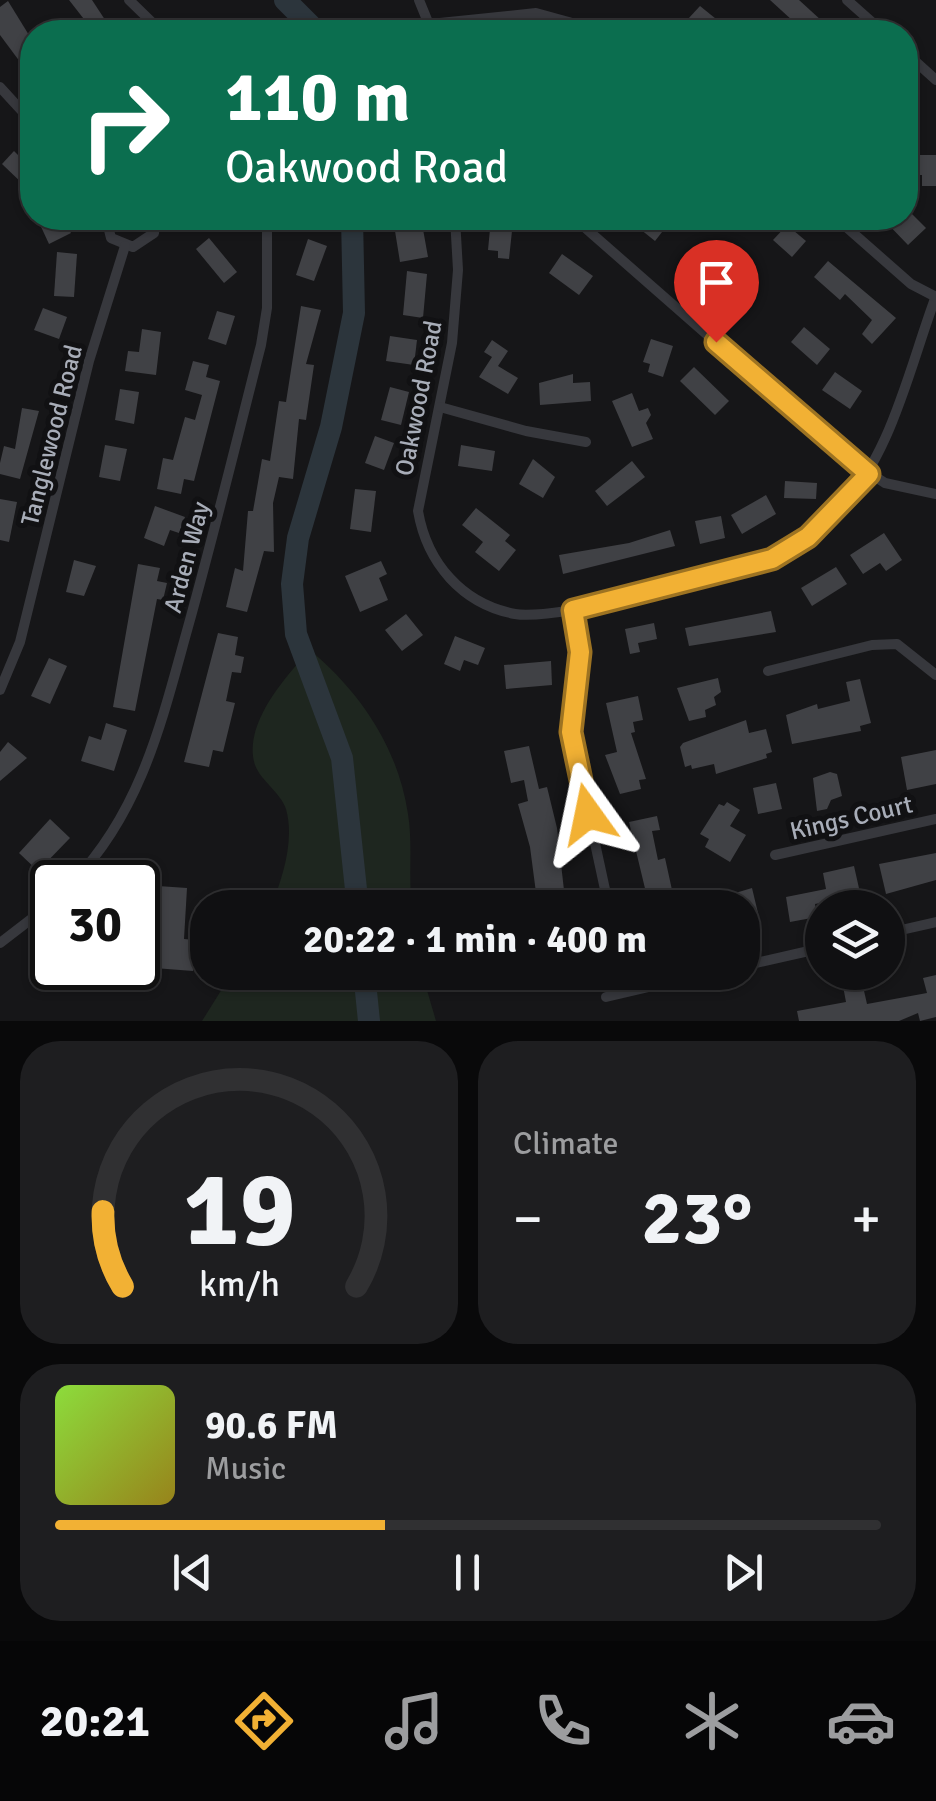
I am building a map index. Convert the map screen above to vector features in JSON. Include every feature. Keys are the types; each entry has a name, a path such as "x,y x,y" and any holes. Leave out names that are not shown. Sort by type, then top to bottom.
{"street":[{"path":"129,0 150,20"},
{"path":"847,0 870,20"},
{"path":"460,20 536,13 561,20"},
{"path":"0,87 20,109"},
{"path":"109,230 111,238 125,246 148,240 152,230"},
{"name":"Arden Way","path":"89,860 123,814 145,773 170,704 261,345 267,308 267,230"},
{"name":"Oakwood Road","path":"455,230 458,291 440,407 418,511 432,555 456,586 494,608 532,615 573,610 772,559 808,537 869,474 936,296"},
{"path":"588,230 869,474 910,491 936,494"},
{"path":"850,230 911,284 936,296"},
{"name":"Tanglewood Road","path":"0,690 20,642 89,361 125,246"},
{"path":"440,407 586,442"},
{"path":"573,610 580,652 571,732 605,890"},
{"path":"768,671 872,645 896,644 936,675"},
{"name":"Kings Court","path":"776,854 936,819"},
{"path":"0,943 30,920"},
{"path":"905,929 936,922"},
{"path":"760,962 805,952"},
{"path":"606,997 636,990"}],"shaded area":[{"path":"310,650 345,684 386,744 403,789 409,825 411,890 277,890 289,834 286,809 255,765 253,750 260,718 289,673"},
{"path":"221,990 427,990 436,1021 202,1021"}],"building":[{"path":"69,0 92,0 105,20 85,20"},
{"path":"770,0 799,0 821,20 792,20"},
{"path":"8,1 20,20 20,62 0,35 0,7"},
{"path":"700,6 717,20 687,20"},
{"path":"14,151 20,157 20,181 2,164"},
{"path":"918,155 936,155 936,186 922,186 922,175 918,175"},
{"path":"918,220 926,228 908,245 894,230 918,230"},
{"path":"43,230 69,230 71,233 49,244"},
{"path":"389,230 423,230 428,257 400,262 395,231"},
{"path":"490,230 512,231 509,259 498,258 498,251 488,250"},
{"path":"641,230 664,230 655,241"},
{"path":"782,230 793,230 806,241 792,257 773,240"},
{"path":"209,238 237,272 224,283 196,249"},
{"path":"308,239 327,246 314,281 296,275"},
{"path":"57,252 77,254 74,297 54,296"},
{"path":"562,254 593,276 579,295 549,273"},
{"path":"828,261 896,318 872,344 862,334 872,320 845,294 840,300 814,277"},
{"path":"722,269 729,277 738,269 758,292 737,311 709,281"},
{"path":"407,271 427,274 423,318 403,315"},
{"path":"301,306 321,310 306,364 314,365 306,420 299,419 293,479 279,477 273,503 274,552 264,551 247,612 226,607 235,568 243,571 248,511 253,511 262,459 270,461 279,401 286,402"},
{"path":"43,308 67,317 59,339 34,330"},
{"path":"217,311 235,316 226,345 208,339"},
{"path":"804,327 830,349 817,365 791,342"},
{"path":"142,329 161,332 156,375 125,371 128,351 139,352"},
{"path":"390,336 417,340 414,365 386,361"},
{"path":"651,339 673,346 663,377 648,372 650,364 643,362"},
{"path":"492,340 508,351 498,366 518,378 508,394 479,377 492,357 484,352"},
{"path":"193,361 209,365 206,377 220,381 194,481 184,479 181,494 157,489 163,458 173,460 185,417 195,420 202,395 185,390"},
{"path":"694,367 729,401 715,415 680,381"},
{"path":"835,372 862,391 850,409 822,390"},
{"path":"573,374 573,383 590,382 591,401 540,405 539,383"},
{"path":"390,387 409,392 401,425 381,420"},
{"path":"120,389 139,392 134,424 115,420"},
{"path":"632,393 639,411 648,408 651,415 646,423 653,439 632,447 612,401"},
{"path":"22,408 39,411 20,479 0,474 0,463 4,446 15,449"},
{"path":"375,436 394,443 384,470 365,463"},
{"path":"105,445 127,449 120,481 99,477"},
{"path":"461,445 495,451 492,471 458,466"},
{"path":"533,459 555,477 543,498 519,484"},
{"path":"632,461 645,477 607,506 595,491"},
{"path":"785,481 817,483 816,499 784,498"},
{"path":"355,489 376,491 371,532 350,529"},
{"path":"766,495 776,514 742,534 731,515"},
{"path":"0,499 17,502 9,542 0,540"},
{"path":"155,506 185,517 179,533 170,530 164,546 144,538"},
{"path":"476,508 510,535 505,541 516,550 499,571 475,552 483,542 462,525"},
{"path":"721,516 725,538 700,544 695,521"},
{"path":"670,530 675,546 563,574 559,555 629,543"},
{"path":"884,533 902,560 886,571 880,563 863,574 850,555"},
{"path":"74,560 96,566 84,596 66,592"},
{"path":"381,561 387,574 379,578 388,600 360,612 345,576"},
{"path":"138,564 160,568 157,581 167,583 163,600 157,599 135,711 113,707"},
{"path":"836,567 847,584 812,606 801,588"},
{"path":"771,611 776,632 689,646 685,628"},
{"path":"406,614 423,635 402,651 385,630"},
{"path":"654,623 657,639 638,643 640,652 630,654 625,629"},
{"path":"218,633 238,637 235,655 244,657 241,673 232,672 226,701 235,703 223,752 213,750 209,767 184,762"},
{"path":"455,636 485,648 478,665 464,660 460,671 444,664"},
{"path":"49,658 67,666 50,704 31,696"},
{"path":"551,661 552,685 506,689 504,665"},
{"path":"718,678 721,692 714,697 716,705 705,710 706,717 689,721 677,688"},
{"path":"860,679 871,723 860,726 861,731 792,744 786,715 817,704 818,709 850,701 846,682"},
{"path":"638,696 643,720 633,722 635,732 631,733 646,779 639,780 641,789 620,794 605,755 617,752 606,703"},
{"path":"746,720 749,733 766,729 772,752 766,754 767,758 716,774 714,764 685,767 680,747 683,743"},
{"path":"106,723 127,730 114,771 81,761 89,736 101,740"},
{"path":"8,742 27,758 0,781 0,752"},
{"path":"529,746 539,789 547,787 557,828 564,890 536,890 530,847 518,804 528,801 524,780 511,783 504,751"},
{"path":"936,750 936,784 907,790 901,757"},
{"path":"830,772 837,774 842,796 831,800 827,809 817,811 813,778"},
{"path":"776,783 782,809 758,814 753,788"},
{"path":"727,802 740,810 730,826 746,835 730,862 705,847 709,839 700,834 719,804 724,806"},
{"path":"657,816 660,830 652,831 658,860 665,858 672,890 645,890 629,822"},
{"path":"50,819 70,838 49,860 30,860 30,863 19,853"},
{"path":"936,853 936,880 885,890 879,864"},
{"path":"854,866 859,890 821,890 826,889 823,873"},
{"path":"160,886 187,888 184,939 190,940 190,971 160,968"},
{"path":"805,893 805,919 790,922 786,897"},
{"path":"936,975 936,1017 920,1021 918,1013 899,1021 799,1021 797,1011 846,1002 844,990 864,990 867,1004 927,993 923,978"}],"waterway":[{"path":"285,0 305,20"},
{"path":"352,230 354,313 331,427 298,538 292,584 296,634 342,758 356,890"},
{"path":"366,990 369,1021"}],"route":[{"path":"588,814 571,732 580,652 573,610 772,559 808,537 850,498 869,474 716,342"}]}
